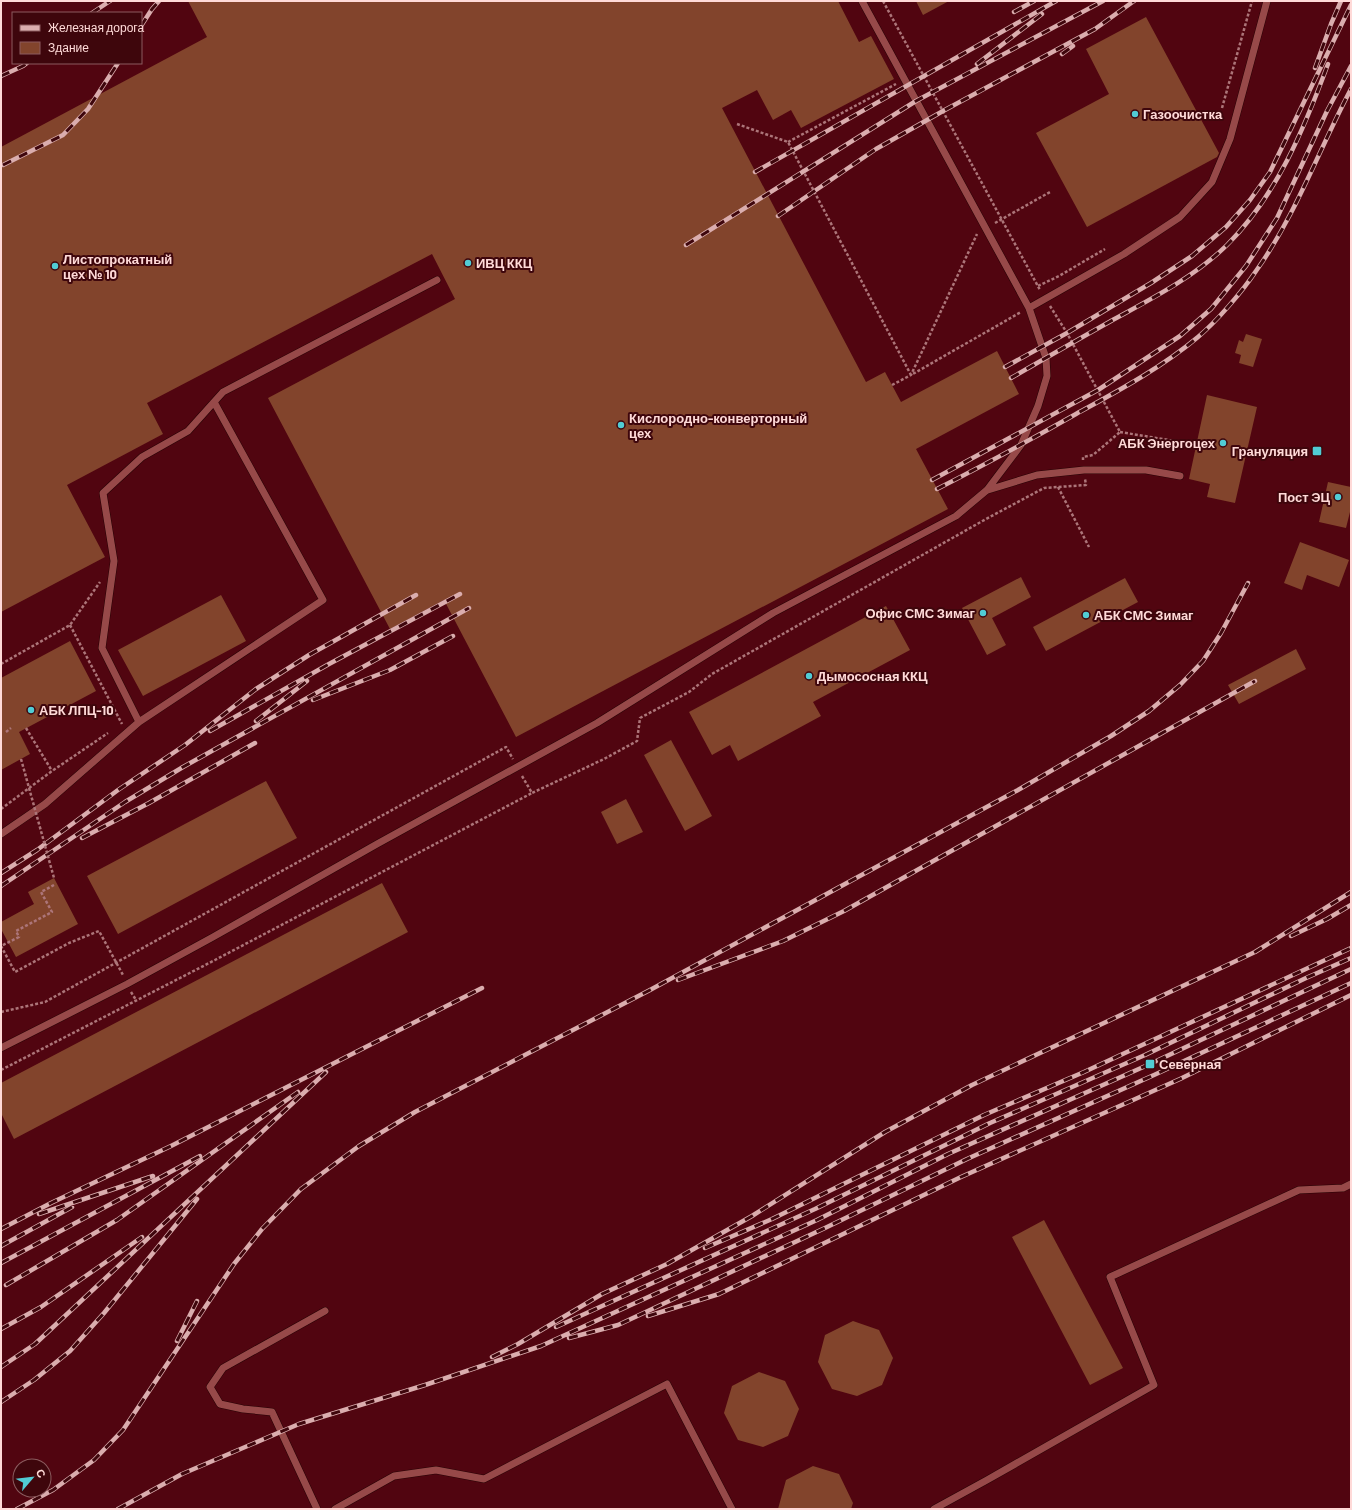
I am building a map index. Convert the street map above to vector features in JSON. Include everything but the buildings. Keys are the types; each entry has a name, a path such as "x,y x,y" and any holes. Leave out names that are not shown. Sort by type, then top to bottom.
{"lane":[{"path":"1,1048 127,984 517,766 597,723 773,613 956,516 987,490 1021,445 1038,406 1047,376 1046,358 1043,346 1029,308 862,1"},
{"path":"1029,308 1124,254 1180,217 1212,182 1230,139 1267,1"},
{"path":"139,722 102,648 114,561 103,493 142,457 188,431 223,392 437,280"},
{"path":"1,834 45,804 139,722 323,600 214,402"},
{"path":"987,490 1037,475 1084,470 1146,470 1180,476"},
{"path":"934,1509 1154,1385 1110,1277 1299,1190 1343,1188 1351,1184"},
{"path":"317,1509 272,1412 243,1409 220,1404 210,1387 223,1368 325,1310"},
{"path":"334,1509 394,1476 436,1470 484,1479 667,1384 732,1509"}],"path":[{"path":"883,1 1044,299 1067,333 1120,432"},
{"path":"1222,108 1252,1"},
{"path":"788,142 921,71"},
{"path":"737,124 788,142 911,375"},
{"path":"911,375 976,234 1050,192"},
{"path":"1038,286 1059,276 1105,249"},
{"path":"1051,309 1058,305"},
{"path":"892,385 1029,308"},
{"path":"1,1070 532,793 604,759 637,741 640,718 689,692 712,674 986,519 1044,488 1086,485 1083,457 1093,455 1120,432 1193,444"},
{"path":"1058,487 1089,547"},
{"path":"1,664 70,625 101,580"},
{"path":"70,625 122,724 116,728"},
{"path":"6,732 11,728"},
{"path":"26,728 52,771"},
{"path":"1,809 52,771 110,732"},
{"path":"1,1012 45,1002 506,747 532,793"},
{"path":"21,759 54,878"},
{"path":"54,885 41,892 52,912 16,931 19,937 1,946 15,972 69,943 99,931 136,1000"}],"railway":[{"path":"94,12 110,1"},
{"path":"142,24 159,1"},
{"path":"1014,12 1034,1"},
{"path":"755,172 1056,1"},
{"path":"686,245 916,101 1103,1"},
{"path":"778,216 876,149 1095,29 1134,1"},
{"path":"1315,68 1341,1"},
{"path":"1005,367 1067,333 1151,283 1192,256 1226,227 1250,200 1270,172 1351,5"},
{"path":"977,64 1042,14"},
{"path":"1062,54 1073,46"},
{"path":"1,76 26,64"},
{"path":"3,165 63,135 88,109 117,64"},
{"path":"1011,378 1186,278 1227,245 1245,226 1275,183 1299,137 1328,64"},
{"path":"932,480 1098,390 1180,336 1211,309 1246,266 1277,218 1327,111 1351,66"},
{"path":"937,489 1123,388 1184,348 1221,315 1244,288 1270,250 1295,205 1351,89"},
{"path":"17,1509 53,1490 94,1460 123,1430 234,1264 262,1229 301,1189 359,1146 415,1112 650,990 1018,790 1111,736 1149,711 1180,685 1203,661 1221,633 1248,583"},
{"path":"210,731 329,664 460,594"},
{"path":"1,873 37,850 118,790 185,745 256,689 309,655 416,595"},
{"path":"1,886 125,802 183,767 469,608"},
{"path":"313,700 390,670 453,636"},
{"path":"256,721 307,681"},
{"path":"678,980 783,941 844,911 1255,681"},
{"path":"82,838 149,803 255,743"},
{"path":"492,1357 518,1344 602,1294 667,1264 752,1216 885,1132 972,1085 1255,952 1351,892"},
{"path":"1291,936 1327,919 1351,905"},
{"path":"705,1248 772,1219 984,1115 1084,1072 1351,948"},
{"path":"556,1327 815,1209 990,1123 1145,1055 1351,958"},
{"path":"118,1509 182,1474 299,1424 425,1385 541,1346 817,1220 948,1154 1150,1064 1351,969"},
{"path":"569,1338 618,1325 825,1228 967,1159 1154,1075 1351,983"},
{"path":"1,1229 51,1203 171,1146 482,988"},
{"path":"648,1316 719,1294 961,1177 1180,1079 1351,995"},
{"path":"1,1367 35,1344 326,1072"},
{"path":"6,1285 117,1220 298,1092"},
{"path":"1,1263 200,1156"},
{"path":"39,1214 153,1176"},
{"path":"1,1402 34,1380 70,1351 104,1313 197,1199"},
{"path":"1,1246 72,1207"},
{"path":"1,1329 41,1307 142,1237"},
{"path":"177,1341 197,1301"}],"place":[{"name":"Газоочистка","path":"1135,114"},
{"name":"ИВЦ ККЦ","path":"468,263"},
{"name":"Листопрокатный цех № 10","path":"55,266"},
{"name":"Кислородно-конверторный цех","path":"621,425"},
{"name":"АБК Энергоцех","path":"1223,443"},
{"name":"Грануляция","path":"1317,451"},
{"name":"Пост ЭЦ","path":"1338,497"},
{"name":"Офис СМС Зимаг","path":"983,613"},
{"name":"АБК СМС Зимаг","path":"1086,615"},
{"name":"Дымососная ККЦ","path":"809,676"},
{"name":"АБК ЛПЦ-10","path":"31,710"},
{"name":"Северная","path":"1150,1064"}]}
